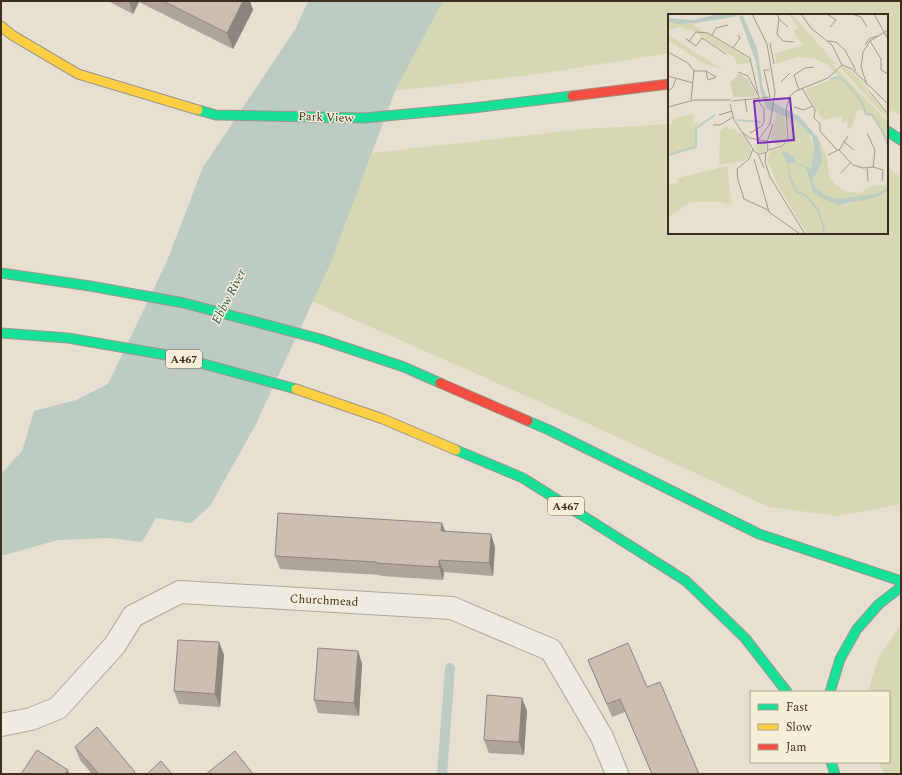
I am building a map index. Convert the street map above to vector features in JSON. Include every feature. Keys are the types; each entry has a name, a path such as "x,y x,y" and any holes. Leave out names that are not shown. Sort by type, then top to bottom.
{"main road":[{"name":"Park View","path":"1,26 12,35 78,74 216,115 364,118 473,108 668,84"},
{"path":"888,132 901,140"},
{"path":"1,273 90,286 184,303 320,339 404,367 549,430 759,534 901,581"},
{"name":"A467","path":"1,333 68,338 178,357 299,390 383,419 523,478 686,581 745,638 786,691"},
{"path":"830,691 840,659 857,629 879,604 901,587"},
{"path":"831,763 835,774"}],"street":[{"name":"Churchmead","path":"1,725 31,719 58,708 115,645 133,616 180,592 452,608 551,650 602,737 617,774"}],"green space":[{"path":"443,1 901,1 901,116 888,110 888,14 668,14 668,53 545,73 395,91"},
{"path":"668,124 668,234 888,234 888,166 901,178 901,504 838,516 769,507 578,419 312,301 372,153 583,129"},
{"path":"901,625 901,774 884,774 879,763 890,763 890,691 868,691 879,656"}],"water":[{"name":"Ebbw River","path":"308,1 443,1 395,91 331,262 255,426 210,506 191,523 156,518 142,542 110,538 58,540 1,556 1,474 22,451 34,411 76,400 108,384 167,261 203,167 296,28"}],"building":[{"path":"163,1 243,1 227,33"},
{"path":"278,513 442,523 441,531 491,534 489,563 439,560 439,567 275,556"},
{"path":"178,640 219,642 215,694 174,691"},
{"path":"628,643 647,687 660,682 699,774 652,774 620,699 607,704 588,660"},
{"path":"318,648 358,651 354,703 314,700"},
{"path":"487,695 522,698 519,742 484,740"},
{"path":"97,727 135,772 133,774 99,774 75,747"},
{"path":"37,750 68,770 65,774 21,774"},
{"path":"235,751 253,774 206,774"},
{"path":"161,761 172,774 147,774"}],"waterway":[{"path":"442,774 450,668"}],"traffic: fast":[{"path":"198,110 216,115 364,118 473,108 572,96"},
{"path":"888,132 901,140"},
{"path":"1,273 90,286 184,303 320,339 404,367 440,383"},
{"path":"1,333 68,338 178,357 296,389"},
{"path":"528,421 759,534 901,581"},
{"path":"456,450 523,478 686,581 745,638 786,691"},
{"path":"830,691 840,659 857,629 879,604 901,587"},
{"path":"831,763 835,774"}],"traffic: slow":[{"path":"1,26 12,35 78,74 198,110"},
{"path":"296,389 383,419 456,450"}],"traffic: jam":[{"path":"572,96 668,84"},
{"path":"440,383 528,421"}]}
